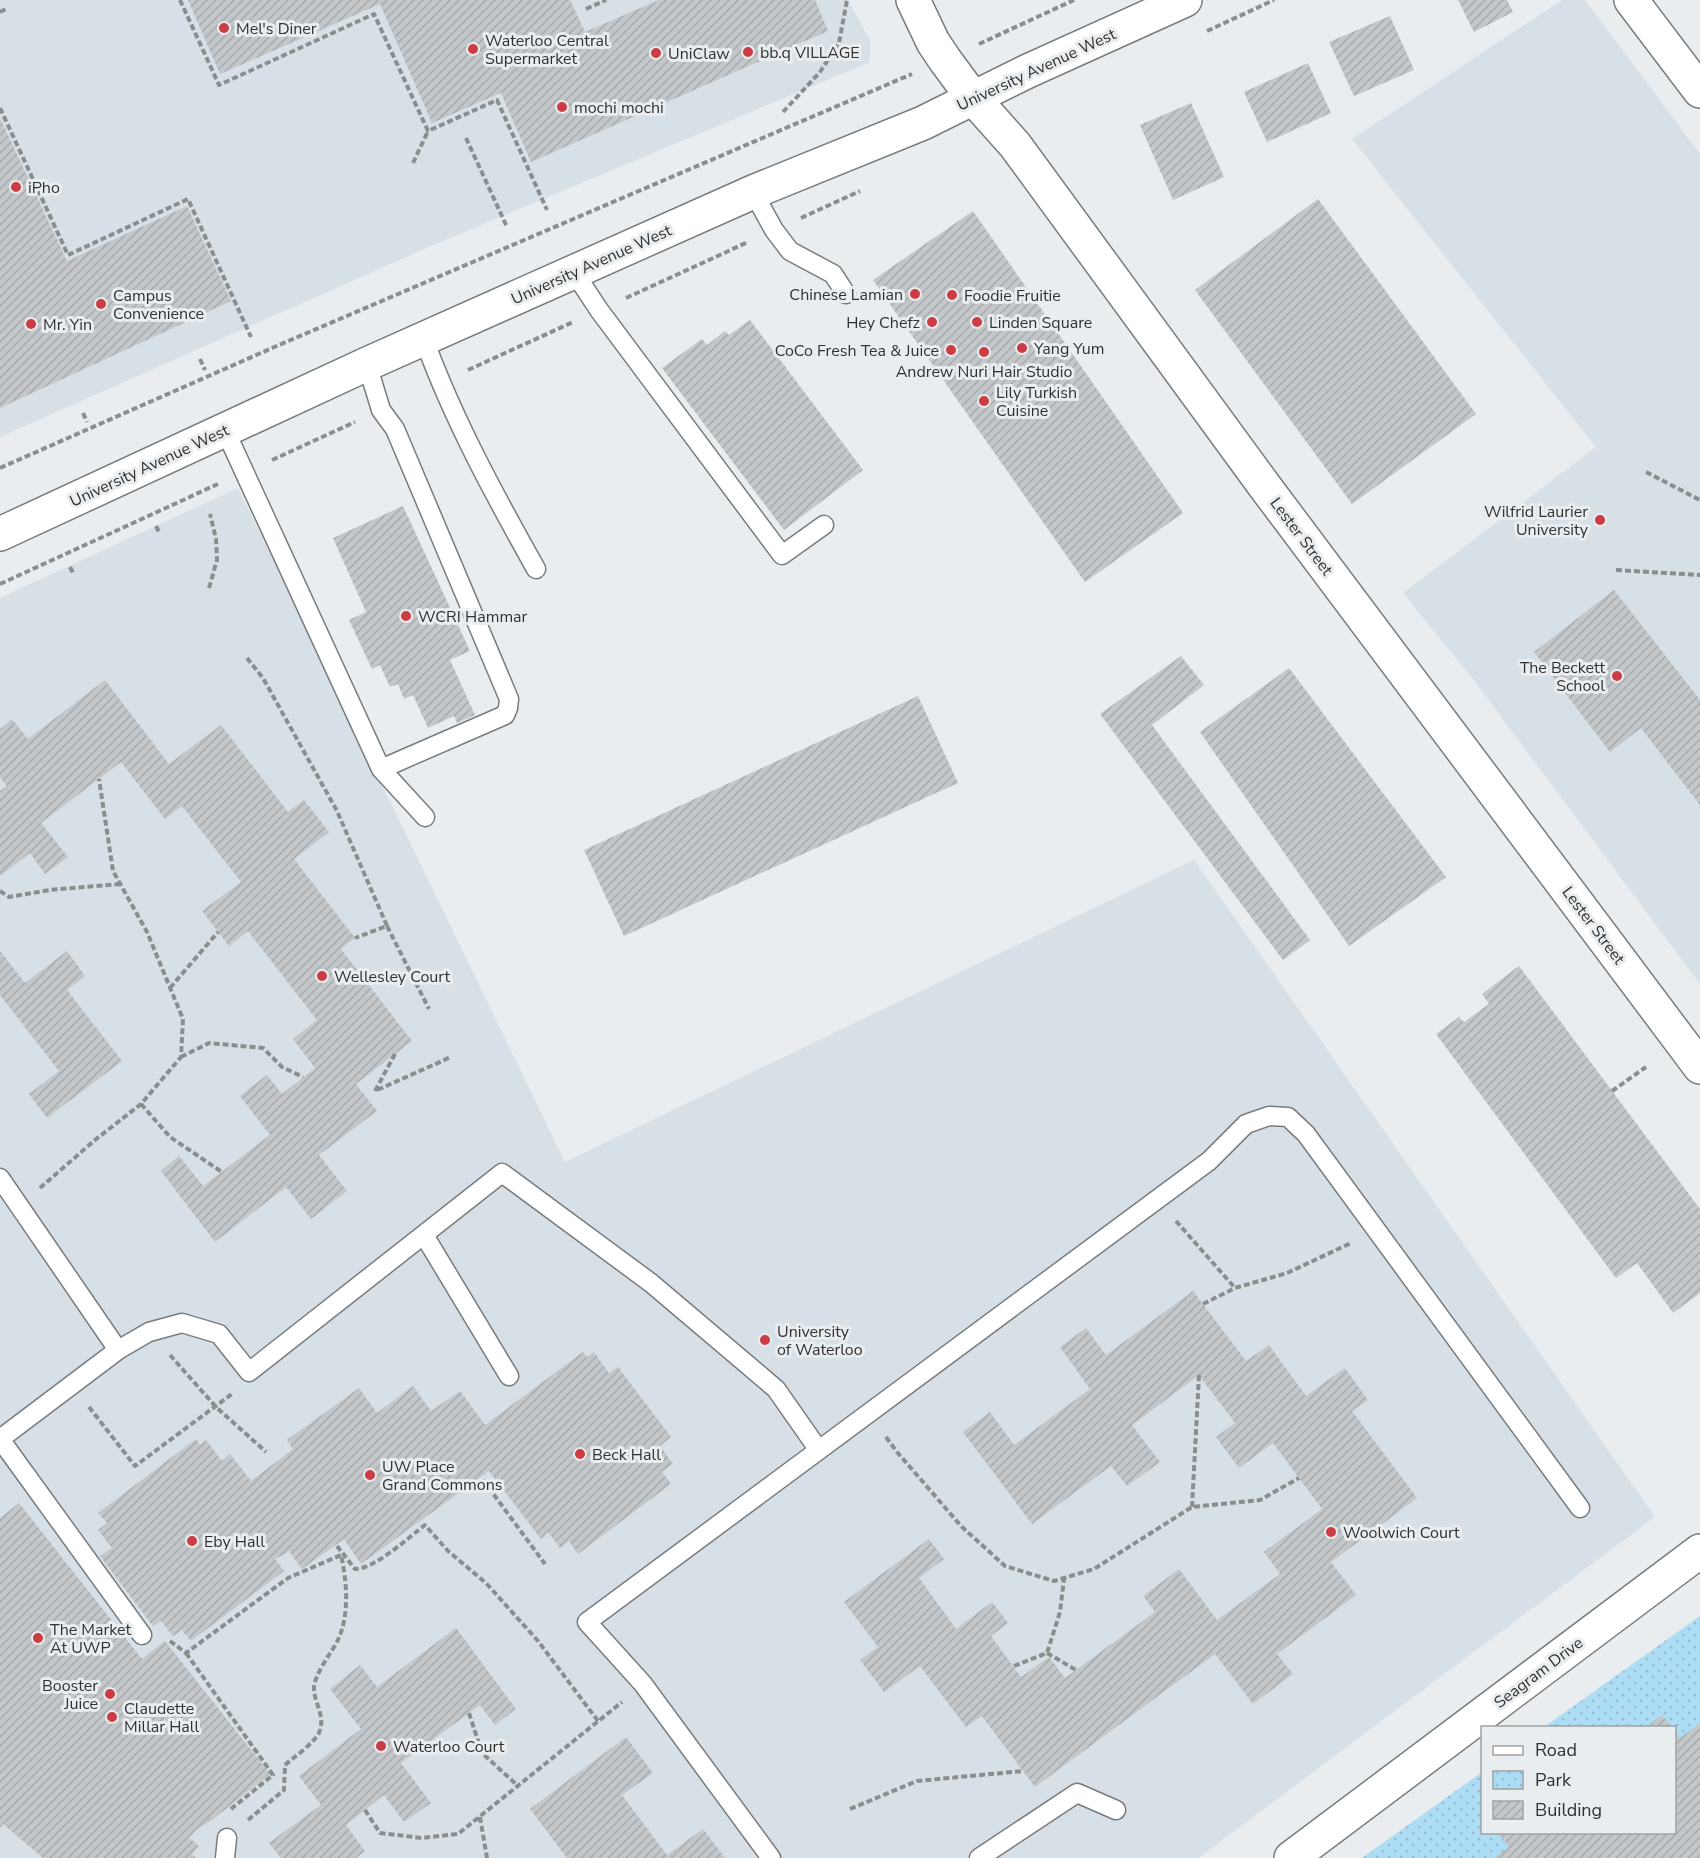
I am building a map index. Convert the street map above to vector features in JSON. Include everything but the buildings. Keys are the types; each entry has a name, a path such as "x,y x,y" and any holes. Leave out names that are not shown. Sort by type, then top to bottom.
{"street":[{"name":"Lester Street","path":"913,0 933,42 973,98 1016,145 1266,488 1700,1067"},
{"name":"University Avenue West","path":"0,534 367,364 753,192 923,123 1028,71 1185,0"},
{"path":"1631,0 1700,91"},
{"name":"Seagram Drive","path":"1291,1858 1700,1551"}],"lane":[{"path":"753,192 774,230 790,251 833,274 846,294"},
{"path":"574,272 599,310 782,555 824,525"},
{"path":"424,339 440,382 501,507 536,568"},
{"path":"367,364 381,410 395,429 509,699 504,715 381,769"},
{"path":"225,430 381,769 425,817"},
{"path":"771,1858 643,1684 587,1622 1209,1161 1246,1124 1269,1116 1288,1118 1306,1134 1580,1508"},
{"path":"142,1635 0,1439 118,1350 149,1332 182,1323 219,1334 249,1372 502,1173 651,1283 776,1389 818,1449"},
{"path":"0,1178 118,1350"},
{"path":"424,1235 509,1376"},
{"path":"979,1858 1077,1793 1116,1810"},
{"path":"225,1858 227,1838"}],"path":[{"path":"180,0 219,85 374,14 428,131"},
{"path":"586,9 606,0"},
{"path":"783,112 820,72 839,43 847,0"},
{"path":"1011,29 1074,0"},
{"path":"0,12 8,8"},
{"path":"0,468 279,345 888,86"},
{"path":"413,162 428,131 497,100 547,210"},
{"path":"0,108 68,255 188,200 251,337"},
{"path":"466,138 507,226"},
{"path":"440,382 867,188"},
{"path":"200,359 205,370"},
{"path":"0,584 381,410"},
{"path":"83,413 87,422"},
{"path":"1646,472 1700,500"},
{"path":"209,588 217,560 216,540 210,514"},
{"path":"156,526 160,534"},
{"path":"70,567 74,575"},
{"path":"1616,570 1700,575"},
{"path":"247,658 263,678 337,811 387,926 429,1009"},
{"path":"99,779 113,871 147,932 183,1019 181,1057"},
{"path":"0,891 9,897 50,890 121,884"},
{"path":"355,938 387,926"},
{"path":"170,988 218,932"},
{"path":"20,1207 95,1140 141,1104 181,1057 209,1043 263,1048 282,1067 303,1077"},
{"path":"395,1054 375,1091 451,1057"},
{"path":"1612,1091 1646,1067"},
{"path":"141,1104 170,1137 222,1172"},
{"path":"1157,1199 1235,1288"},
{"path":"1203,1304 1235,1288 1287,1273 1376,1231"},
{"path":"149,1332 216,1407 266,1452"},
{"path":"72,1385 135,1466 240,1389 249,1372"},
{"path":"1192,1507 1199,1375"},
{"path":"869,1411 897,1452 961,1526 1005,1566 1054,1581 1094,1569 1192,1507 1260,1500 1299,1478"},
{"path":"483,1480 545,1564"},
{"path":"337,1546 356,1569 361,1569 375,1562 425,1525 448,1551 486,1583 538,1641 598,1721"},
{"path":"186,1653 288,1578 342,1554"},
{"path":"227,1838 284,1790 285,1765 318,1736 321,1711 314,1687 339,1638 345,1610 347,1580 342,1554"},
{"path":"1047,1653 1060,1612 1064,1579"},
{"path":"142,1635 162,1634 186,1653 273,1776 222,1816"},
{"path":"1014,1666 1047,1653"},
{"path":"1047,1653 1076,1670"},
{"path":"365,1810 380,1833 422,1838 458,1834 643,1684"},
{"path":"469,1713 482,1753 518,1785"},
{"path":"850,1809 917,1781 1023,1771"},
{"path":"480,1816 487,1858"}],"shaded area":[{"path":"0,0 848,0 870,40 870,62 431,246 0,437"},
{"name":"Wilfrid Laurier University","path":"1562,0 1585,0 1700,154 1700,984 1473,679 1403,593 1596,447 1352,139"},
{"name":"University of Waterloo","path":"238,488 565,1162 1194,860 1655,1517 1198,1858 0,1858 0,598"}],"green space":[{"path":"1700,1616 1700,1858 1362,1858 1481,1773 1481,1834 1676,1834 1676,1726 1545,1726"}],"place":[{"name":"Mel's Diner","path":"224,28"},
{"name":"Waterloo Central Supermarket","path":"473,49"},
{"name":"bb.q VILLAGE","path":"748,52"},
{"name":"UniClaw","path":"656,53"},
{"name":"mochi mochi","path":"562,107"},
{"name":"iPho","path":"16,187"},
{"name":"Chinese Lamian","path":"915,294"},
{"name":"Foodie Fruitie","path":"952,295"},
{"name":"Campus Convenience","path":"101,304"},
{"name":"Hey Chefz","path":"932,322"},
{"name":"Linden Square","path":"977,322"},
{"name":"Mr. Yin","path":"31,324"},
{"name":"Yang Yum","path":"1022,348"},
{"name":"CoCo Fresh Tea & Juice","path":"951,350"},
{"name":"Andrew Nuri Hair Studio","path":"984,352"},
{"name":"Lily Turkish Cuisine","path":"984,401"},
{"name":"Wilfrid Laurier University","path":"1600,520"},
{"name":"WCRI Hammar","path":"406,616"},
{"name":"The Beckett School","path":"1617,676"},
{"name":"Wellesley Court","path":"322,976"},
{"name":"University of Waterloo","path":"765,1340"},
{"name":"Beck Hall","path":"580,1454"},
{"name":"UW Place Grand Commons","path":"370,1475"},
{"name":"Woolwich Court","path":"1331,1532"},
{"name":"Eby Hall","path":"192,1541"},
{"name":"The Market At UWP","path":"38,1638"},
{"name":"Booster Juice","path":"110,1694"},
{"name":"Claudette Millar Hall","path":"112,1717"},
{"name":"Waterloo Court","path":"381,1746"}]}
